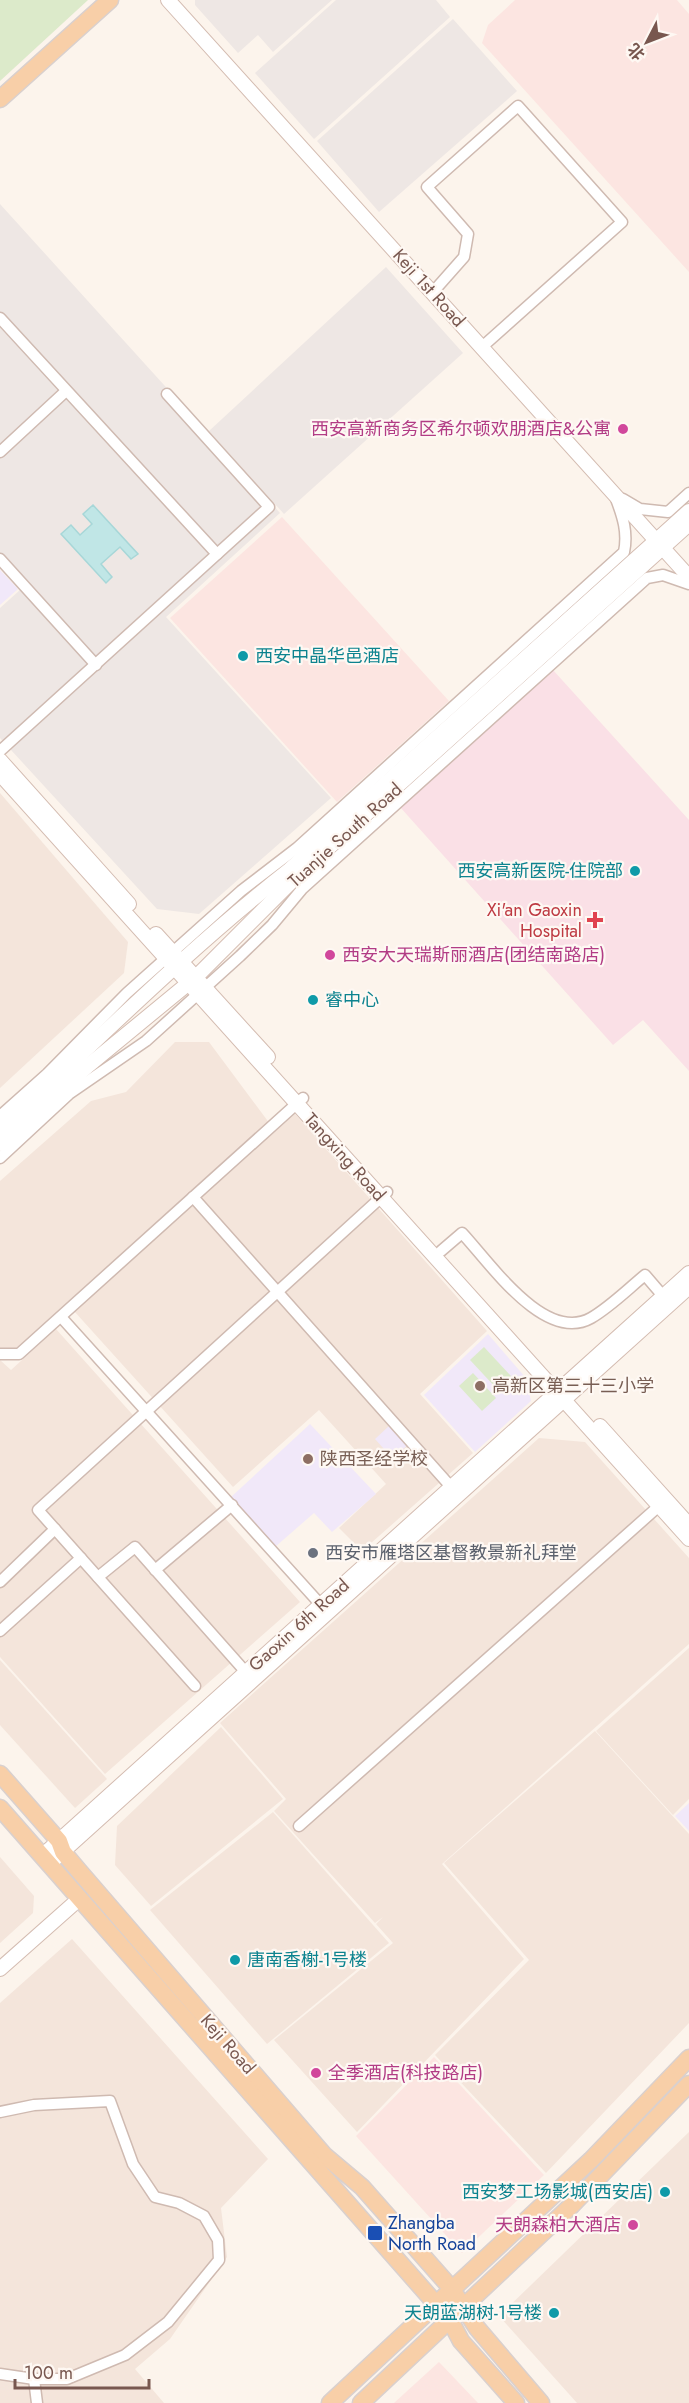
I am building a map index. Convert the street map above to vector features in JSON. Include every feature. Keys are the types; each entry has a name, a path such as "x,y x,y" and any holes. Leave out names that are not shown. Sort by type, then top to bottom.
{"main road":[{"path":"0,99 110,0"},
{"name":"Keji Road","path":"0,1774 324,2155 362,2187 451,2289 463,2309 541,2403"},
{"name":"Keji Road","path":"0,1808 450,2320 461,2341 516,2403"},
{"path":"330,2403 591,2160 689,2058"},
{"path":"361,2403 572,2205 689,2084"}],"street":[{"name":"Keji 1st Road","path":"168,0 689,577"},
{"path":"433,292 464,257 468,234 427,187 518,106 622,222 482,347"},
{"path":"0,318 217,554"},
{"path":"0,452 66,391"},
{"path":"0,762 96,665 269,507 167,394"},
{"path":"615,495 640,509 668,512 689,493"},
{"path":"173,960 241,891 297,848 624,552 627,540 623,517 615,495"},
{"name":"Tuanjie South Road","path":"0,1158 69,1094 127,1056 294,879 659,544 689,511"},
{"name":"Tuanjie South Road","path":"0,1116 173,960 289,870 659,544 689,524"},
{"path":"0,559 96,665"},
{"name":"Tuanjie South Road","path":"0,1144 272,925 302,889 647,578 663,575 689,584"},
{"name":"Tangxing Road","path":"0,762 173,960 384,1195 689,1525"},
{"name":"Tuanjie South Road","path":"0,1130 173,960"},
{"path":"0,1354 19,1354 300,1101"},
{"path":"195,1686 38,1510 384,1195"},
{"name":"Tangxing Road","path":"384,1195 441,1251 689,1539"},
{"path":"193,1197 452,1488"},
{"path":"441,1251 462,1233 535,1310 561,1323 572,1324 590,1319 645,1275 663,1296"},
{"name":"Gaoxin 6th Road","path":"46,1860 564,1392 689,1273"},
{"name":"Gaoxin 6th Road","path":"249,1676 321,1605 452,1488 689,1287"},
{"path":"61,1317 321,1605"},
{"path":"154,1570 232,1505"},
{"path":"299,1826 659,1506"},
{"path":"0,1582 55,1530"},
{"path":"98,1577 135,1547 249,1676"},
{"path":"0,1631 81,1558"},
{"path":"0,1969 79,1899"},
{"path":"0,2112 34,2105 110,2101 133,2164 155,2196 179,2203 204,2216 218,2241 219,2260 168,2322 125,2355 67,2379 34,2379 0,2374"},
{"path":"34,2379 37,2403"}],"shaded area":[{"path":"195,0 332,0 273,52 258,35 238,53 195,5"},
{"path":"336,0 436,0 450,17 314,139 255,73"},
{"path":"515,0 677,0 689,14 689,272 482,43 488,25"},
{"path":"453,19 517,91 379,212 317,141"},
{"path":"0,204 280,513 166,617 331,798 199,914 157,909 0,738 0,608 20,590 0,568"},
{"path":"386,267 463,353 284,514 209,431"},
{"path":"282,517 449,701 337,802 170,618"},
{"path":"0,570 18,589 0,605"},
{"name":"Xi'an Gaoxin Hospital","path":"553,670 689,820 689,1071 643,1020 613,1045 400,807"},
{"path":"0,793 128,942 124,973 0,1088"},
{"path":"175,1042 209,1042 270,1124 18,1349 0,1350 0,1181 91,1101 126,1092"},
{"path":"295,1114 487,1331 420,1394 473,1453 362,1551 339,1528 386,1484 319,1410 233,1487 74,1311"},
{"path":"56,1329 300,1602 105,1774 0,1657 0,1360 11,1370"},
{"name":"高新区第三十三小学","path":"488,1334 526,1378 531,1401 475,1452 424,1395"},
{"name":"陕西圣经学校","path":"310,1424 376,1494 332,1532 314,1513 275,1547 231,1497"},
{"path":"390,1425 408,1445 392,1458 375,1439"},
{"path":"539,1438 585,1442 689,1558 689,1644 442,1864 524,1959 357,2132 274,2040 393,1943 376,1924 383,1917 375,1923 274,1811 286,1799 220,1723"},
{"path":"689,1648 689,1799 673,1815 596,1731"},
{"path":"0,1660 107,1779 75,1808 0,1725"},
{"path":"221,1727 283,1799 151,1906 115,1865 117,1826"},
{"path":"595,1731 689,1834 689,2023 546,2173 435,2055 529,1960 444,1863"},
{"path":"689,1803 689,1831 675,1816"},
{"path":"273,1812 389,1943 267,2044 150,1910"},
{"path":"0,1857 34,1896 33,1913 0,1943"},
{"path":"72,1939 268,2159 221,2208 227,2257 170,2339 135,2369 164,2403 0,2403 0,2003"},
{"path":"434,2057 544,2175 462,2253 356,2136"},
{"path":"689,2132 689,2403 577,2403 499,2316"},
{"path":"439,2362 478,2403 394,2403"}],"green space":[{"path":"0,0 88,0 0,81"},
{"path":"484,1347 511,1376 497,1389 470,1360"},
{"path":"473,1373 496,1398 482,1411 459,1386"}],"water":[{"path":"93,505 138,554 131,559 120,547 101,564 112,577 106,583 61,534 71,525 80,535 92,524 83,514"}],"place":[{"name":"西安高新商务区希尔顿欢朋酒店&公寓","path":"623,429"},
{"name":"西安中晶华邑酒店","path":"243,656"},
{"name":"西安高新医院-住院部","path":"635,871"},
{"name":"Xi'an Gaoxin Hospital","path":"595,920"},
{"name":"西安大天瑞斯丽酒店(团结南路店)","path":"330,955"},
{"name":"睿中心","path":"313,1000"},
{"name":"高新区第三十三小学","path":"480,1386"},
{"name":"陕西圣经学校","path":"308,1459"},
{"name":"西安市雁塔区基督教景新礼拜堂","path":"313,1553"},
{"name":"唐南香榭-1号楼","path":"235,1960"},
{"name":"全季酒店(科技路店)","path":"316,2073"},
{"name":"西安梦工场影城(西安店)","path":"665,2192"},
{"name":"天朗森柏大酒店","path":"633,2225"},
{"name":"Zhangba North Road","path":"375,2233"},
{"name":"天朗蓝湖树-1号楼","path":"554,2313"}]}
